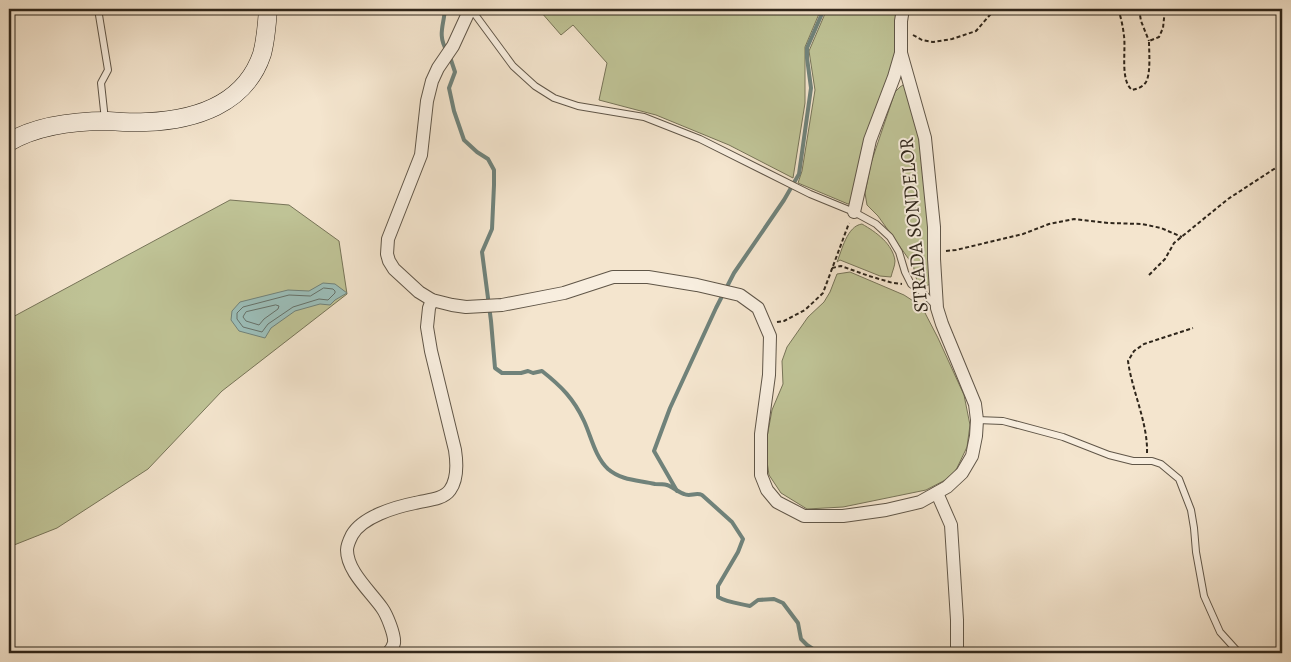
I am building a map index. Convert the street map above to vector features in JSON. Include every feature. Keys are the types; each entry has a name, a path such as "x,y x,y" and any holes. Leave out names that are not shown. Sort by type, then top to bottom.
{"main road":[{"path":"9,142 20,135 48,126 105,121 167,121 186,118 216,107 228,100 241,88 254,71 266,34 268,9"}],"street":[{"path":"388,653 394,643 391,629 383,609 363,585 351,565 347,549 353,534 364,522 376,515 409,504 438,498 449,491 454,481 457,466 455,450 427,327 432,300 419,292 391,265 386,254 388,239 420,155 427,101 432,81 438,68 453,46 470,9"},
{"name":"STRADA SONDELOR","path":"432,300 466,307 502,304 564,293 613,277 648,277 697,285 740,295 758,308 770,336 769,375 761,434 762,475 767,490 777,502 804,516 843,516 886,510 920,502 947,488 962,473 972,456 977,420 974,404 937,308 934,227 925,138 901,53 902,15"},
{"path":"854,212 870,140 901,53"},
{"path":"937,493 950,525 957,620 957,653"}],"lane":[{"path":"98,9 108,70 101,83 105,121"},
{"path":"470,9 513,66 535,86 554,98 578,106 644,117 700,139 810,194 854,212 876,224 890,237 899,252 911,284 922,292 937,308"},
{"path":"977,420 1004,421 1063,437 1109,455 1133,461 1152,461 1161,464 1179,479 1191,510 1204,596 1220,632 1239,653"}],"path":[{"path":"902,15 909,33 922,40 933,42 952,39 976,31 995,9"},
{"path":"1118,9 1124,36 1125,74 1128,86 1132,90 1139,89 1146,82 1150,64 1149,41 1141,21 1139,9"},
{"path":"1149,41 1159,37 1163,28 1165,9"},
{"path":"1149,275 1165,259 1174,243 1228,199 1282,165"},
{"path":"765,324 784,321 805,310 823,293 854,212"},
{"path":"934,253 991,242 1023,234 1049,224 1074,219 1142,224 1161,228 1182,237"},
{"path":"832,268 841,266 892,283 911,284"},
{"path":"1145,461 1147,450 1145,436 1128,361 1134,351 1144,344 1194,328"}],"green space":[{"path":"542,9 821,9 805,47 805,103 793,178 729,145 656,115 599,100 607,63 573,25 561,35 541,12"},
{"path":"827,9 899,9 898,43 852,203 848,204 798,183 802,171 815,90 809,51"},
{"path":"903,85 909,90 921,137 929,228 931,284 925,286 917,281 913,265 878,216 867,205 865,193 871,163 895,92"},
{"path":"230,200 289,205 339,241 347,294 222,391 148,469 57,528 9,547 9,319"},
{"path":"862,224 878,235 891,249 895,265 891,277 880,276 840,260 837,262 843,245 852,229"},
{"path":"850,272 904,295 918,304 924,311 964,395 970,425 967,447 951,477 926,490 843,507 807,509 781,493 769,475 765,448 772,410 783,384 782,361 787,347 808,317 824,302 837,274"}],"water":[{"path":"323,283 335,284 347,293 330,305 320,304 295,311 271,328 265,338 239,331 231,320 232,311 240,302 288,290 309,291"}],"waterway":[{"path":"445,9 442,40 447,51"},
{"path":"677,491 654,451 670,408 734,273 784,200 799,174 811,88 807,48 824,9"},
{"path":"450,57 455,72 449,88 454,111 464,140 488,159 494,170 492,229 482,252 495,368 502,373 528,371 533,373 542,371 555,382 576,406 600,459 613,473 631,480 667,485 686,495 702,495 732,522 743,539 738,552 718,586 718,597 730,602 750,606 758,600 774,599 783,603 798,623 801,639 819,653"}]}
